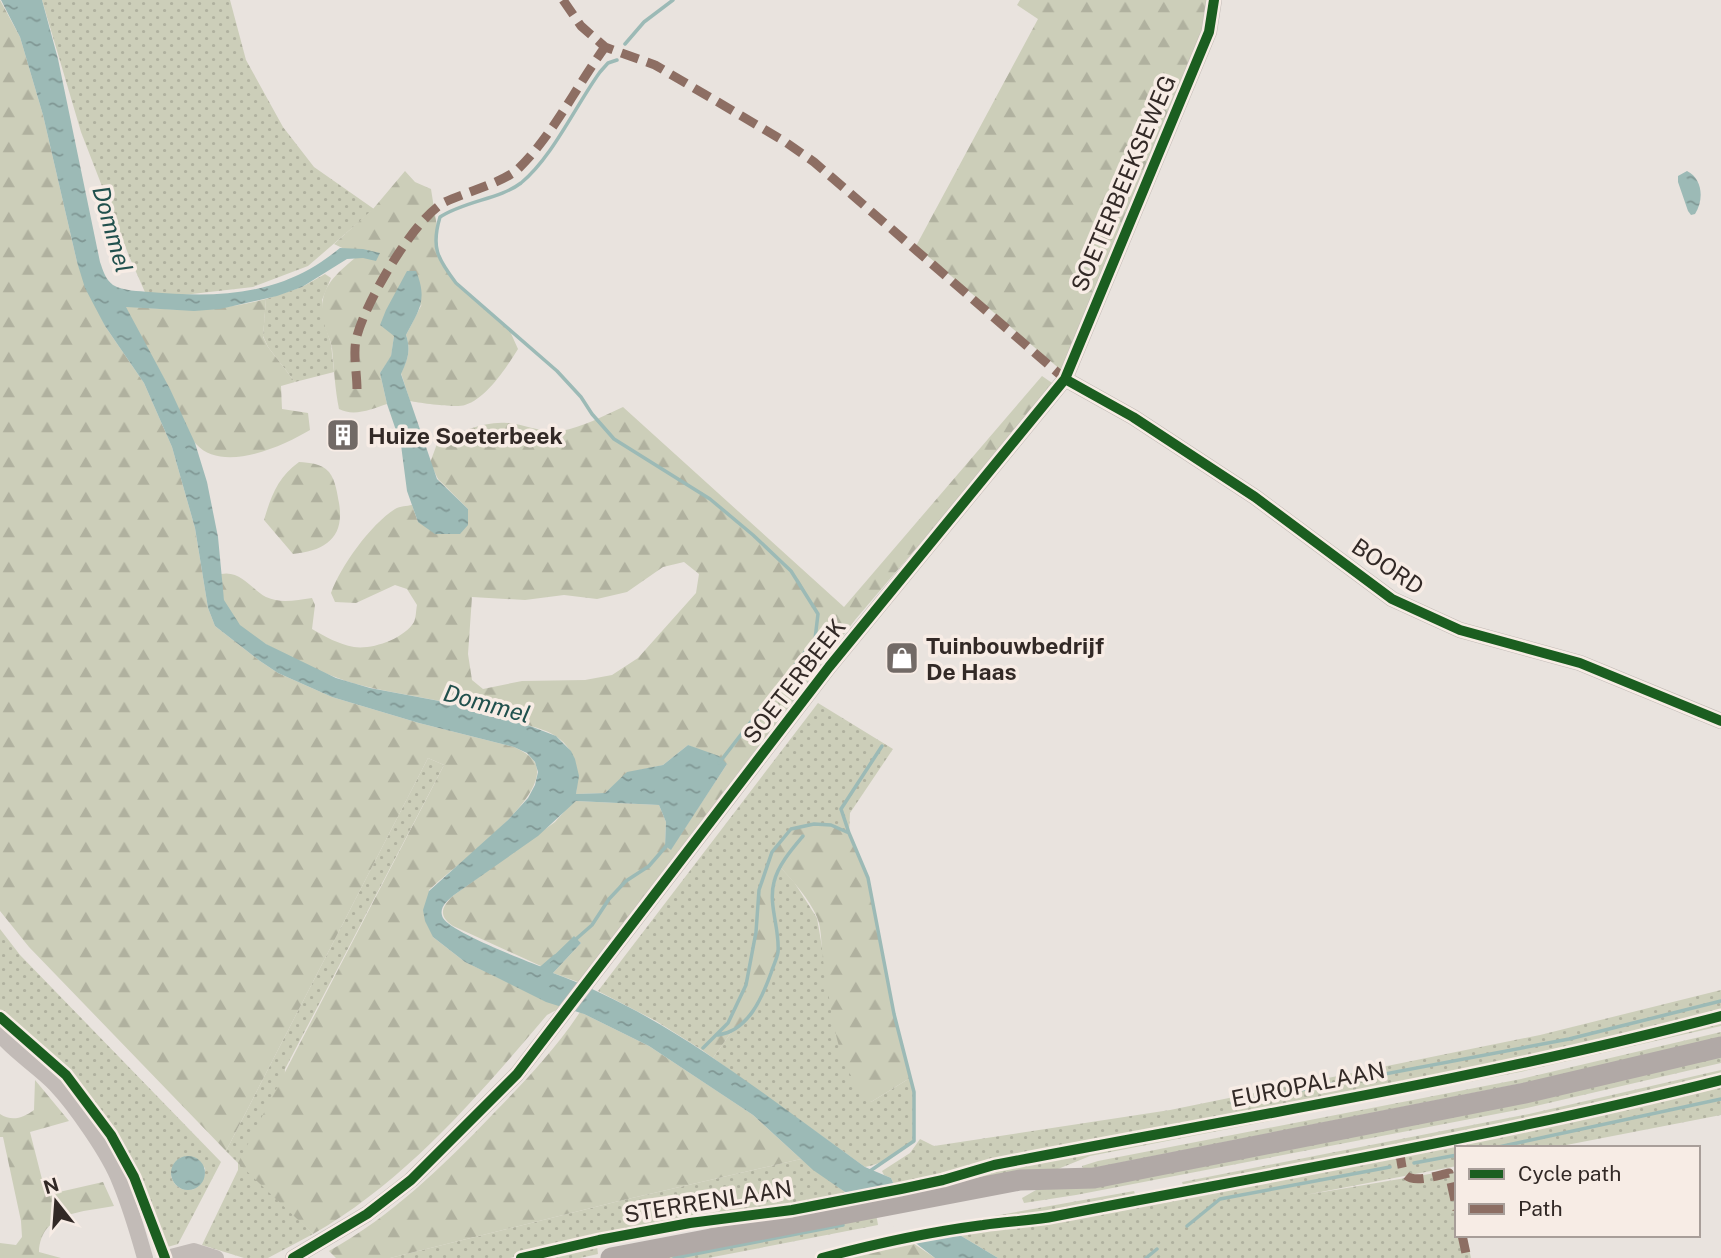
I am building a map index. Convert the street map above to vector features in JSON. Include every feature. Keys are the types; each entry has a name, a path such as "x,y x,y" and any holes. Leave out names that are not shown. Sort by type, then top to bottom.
{"main road":[{"name":"STERRENLAAN","path":"611,1258 1020,1180 1094,1178 1525,1093 1721,1047"}],"street":[{"name":"SOETERBEEKSEWEG","path":"1065,379 1209,32 1214,0"},
{"name":"BOORD","path":"1065,379 1133,417 1255,497 1392,599 1460,630 1580,663 1721,721"},
{"name":"SOETERBEEK","path":"293,1258 367,1214 411,1180 517,1074 830,667 1065,379"},
{"path":"0,1034 55,1084 80,1114 120,1180 145,1258"},
{"path":"167,1258 194,1251 216,1258"}],"green space":[{"path":"0,0 20,37 43,115 77,262 105,326 144,383 172,447 195,528 208,608 215,626 278,673 332,697 514,747 529,755 535,763 537,777 529,794 515,812 429,890 433,937 465,962 562,1007 547,1015 467,1106 410,1163 347,1213 313,1234 238,1163 444,765 428,758 226,1151 29,947 0,911"},
{"path":"42,0 230,0 246,60 283,127 314,167 374,209 308,266 253,287 148,299 81,132"},
{"path":"1020,0 1214,0 1209,32 1062,371 916,246 1038,19 1017,5"},
{"path":"405,171 415,182 431,189 437,227 435,246 446,270 456,283 509,329 518,349 495,381 473,402 454,406 410,401 401,373 408,354 406,335 422,304 394,336 391,357 380,373 387,404 363,411 345,411 339,409 332,348 325,327 322,304 327,287 338,273 355,258 363,258 334,244 373,209"},
{"path":"325,274 331,278 322,300 334,372 295,382 268,347 263,336 266,299 302,287"},
{"path":"266,299 263,337 295,382 281,386 282,409 308,413 310,430 285,443 253,454 221,457 208,453 196,444 189,433 168,386 125,306 196,309"},
{"path":"1042,376 1055,385 855,620 578,982 553,973 581,943 574,937 543,967 453,926 443,915 444,907 454,895 555,822 576,801 659,805 666,822 665,846 671,849 727,764 688,745 663,765 627,773 605,793 576,794 575,762 568,748 554,735 490,712 360,685 304,664 240,626 224,601 221,574 240,577 261,594 272,599 289,601 312,598 315,605 312,629 337,642 361,647 387,642 403,634 415,620 417,605 407,589 395,585 356,603 335,602 331,593 357,547 385,516 395,509 412,505 418,522 468,509 438,479 430,463 438,441 472,428 498,423 561,431 585,424 623,407 844,607","holes":["684,562 699,574 696,593 638,658 612,675 585,680 522,681 483,689 472,680 468,654 472,597 525,600 564,595 597,599 627,592 663,567"]},
{"path":"299,462 319,465 329,472 336,487 340,515 336,534 323,546 293,554 264,520 276,488"},
{"path":"818,703 893,749 850,813 849,833 816,825 792,831 776,847 759,899 743,994 728,1020 702,1050 656,1021 598,991"},
{"path":"428,758 444,765 285,1069 282,1203 313,1234 268,1258 244,1258 202,1245 238,1170 238,1163 226,1151"},
{"path":"814,824 831,825 849,833 868,878 894,1014 910,1078 871,1102 858,1088 841,1054 832,1017 817,917 806,897 781,868 774,882 778,952 765,992 748,1019 730,1034 713,1058 702,1050 728,1023 746,985 756,932 759,890 772,852 791,829"},
{"path":"781,868 794,882 817,918 828,982 871,1102 910,1078 914,1092 914,1141 891,1157 872,1165 865,1167 713,1058 730,1034 748,1019 765,991 778,952 774,882"},
{"path":"0,929 20,955 221,1162 178,1244 164,1248 156,1246 111,1149 76,1094 29,1043 0,1017","holes":["189,1156 205,1168 204,1178 194,1189 180,1188 171,1176 180,1158"]},
{"path":"1721,990 1721,1013 1517,1060 987,1163 899,1186 894,1185 891,1178 882,1171 910,1153 920,1139 934,1146 1170,1110 1540,1035"},
{"path":"580,1012 649,1046 714,1089 753,1115 801,1159 390,1258 336,1258 329,1251 374,1222 436,1171 528,1078"},
{"path":"1721,1020 1721,1026 1520,1072 1090,1156 1053,1171 958,1184 957,1179 981,1171 1519,1067"},
{"path":"1721,1032 1721,1040 1645,1059 1083,1170 1082,1166 1521,1079"},
{"path":"1721,1055 1721,1063 1527,1108 1076,1195 1024,1203 1022,1198 1043,1186"},
{"path":"1721,1070 1721,1077 1654,1093 1386,1150 1184,1188 1182,1182 1529,1114"},
{"path":"35,1080 69,1121 30,1132 46,1195 103,1182 114,1206 78,1212 47,1228 39,1252 61,1258 0,1258 0,1243 16,1245 22,1237 3,1137 0,1137 0,1114 17,1118 34,1110"},
{"path":"1721,1084 1721,1115 1561,1146 1455,1146 1455,1166 1305,1195 1453,1170 1455,1237 1466,1237 1471,1258 998,1258 958,1234 989,1227 1033,1224 1149,1202 1151,1205 1173,1201 1172,1197 1531,1127"},
{"path":"801,1159 845,1192 839,1198 815,1203 691,1220 608,1235 510,1258 390,1258 619,1201"},
{"path":"1134,1191 1136,1197 1049,1215 995,1220 994,1216"},
{"path":"876,1213 878,1225 708,1258 644,1258"},
{"path":"786,1214 726,1229 695,1227"},
{"path":"687,1228 597,1246 598,1254 580,1258 535,1258 670,1230"},
{"path":"910,1241 935,1258 833,1258"}],"water":[{"path":"1,0 42,0 58,59 100,262 106,277 113,285 131,290 167,293 235,293 292,278 314,267 340,248 380,253 376,261 347,259 302,287 277,296 220,309 194,311 126,307 170,389 195,443 207,482 218,537 224,600 240,625 266,644 336,678 370,688 466,706 507,717 556,736 575,759 579,776 576,794 605,793 627,772 663,765 688,745 719,756 727,764 671,850 665,846 666,822 659,805 576,801 538,836 451,897 442,908 443,918 473,938 542,967 574,936 581,943 553,973 637,1011 677,1035 865,1167 891,1178 894,1185 958,1234 998,1258 935,1258 851,1193 845,1192 813,1170 753,1115 649,1046 584,1014 546,1002 465,962 433,937 423,910 429,891 508,820 528,798 538,772 535,762 527,753 514,747 332,697 278,673 215,626 208,608 195,528 172,447 144,383 105,326 85,288 43,115 20,37"},
{"path":"1687,171 1699,184 1701,196 1695,214 1691,215 1678,182 1678,176"},
{"path":"407,271 416,271 422,297 406,335 408,354 401,374 437,479 468,509 468,525 460,534 435,534 418,522 407,491 401,445 380,373 391,356 394,336 380,325"},
{"path":"188,1156 200,1161 205,1173 200,1185 188,1190 176,1185 171,1173 176,1161"}],"pier":[{"path":"896,1185 958,1233 912,1242 851,1193"}],"waterway":[{"path":"625,44 644,22 673,0"},
{"path":"617,60 608,63 600,72 553,146 532,172 512,188 440,217 436,244 440,259 456,283 557,371 614,439 710,499 753,535 791,571 818,614 815,639 719,763"},
{"path":"849,833 841,809 882,746"},
{"path":"703,1048 728,1023 746,985 756,932 759,890 772,852 791,829 814,824 831,825 849,833 868,878 894,1014 914,1092 914,1141 870,1171"},
{"path":"718,1035 729,1032 746,1020 763,993 778,952 772,899 774,882 782,863 803,836"},
{"path":"575,940 592,925 609,899 626,881 649,866 668,844"},
{"path":"540,969 555,956"},
{"path":"1232,1103 1569,1039 1721,1001"},
{"path":"1503,1146 1721,1099"},
{"path":"1414,1163 1455,1155"},
{"path":"1187,1226 1220,1199 1390,1167"},
{"path":"674,1258 843,1225"},
{"path":"1146,1258 1157,1249"}],"marked path":[{"path":"563,0 581,26 605,47 655,65 784,141 814,162 1065,379"},
{"path":"357,389 356,340 368,306 405,244 433,211 445,202 494,183 518,169 553,126 605,47"},
{"path":"1399,1150 1403,1171 1407,1177 1425,1178 1449,1173 1455,1201"},
{"path":"1462,1237 1467,1258"}],"cycle path":[{"path":"293,1258 367,1214 411,1180 517,1074 829,667 1065,379 1209,32 1214,0"},
{"path":"1065,379 1133,417 1255,497 1392,599 1460,630 1580,663 1721,721"},
{"name":"EUROPALAAN","path":"521,1258 690,1223 792,1210 901,1189 994,1165 1541,1059 1721,1016"},
{"path":"0,1017 66,1075 111,1135 134,1177 165,1258"},
{"path":"822,1258 922,1235 1047,1218 1390,1153 1721,1080"}],"place":[{"name":"Huize Soeterbeek","path":"343,435"},
{"name":"Tuinbouwbedrijf De Haas","path":"902,658"}],"water label":[{"name":"Dommel","path":"113,229"},
{"name":"Dommel","path":"487,703"}]}
